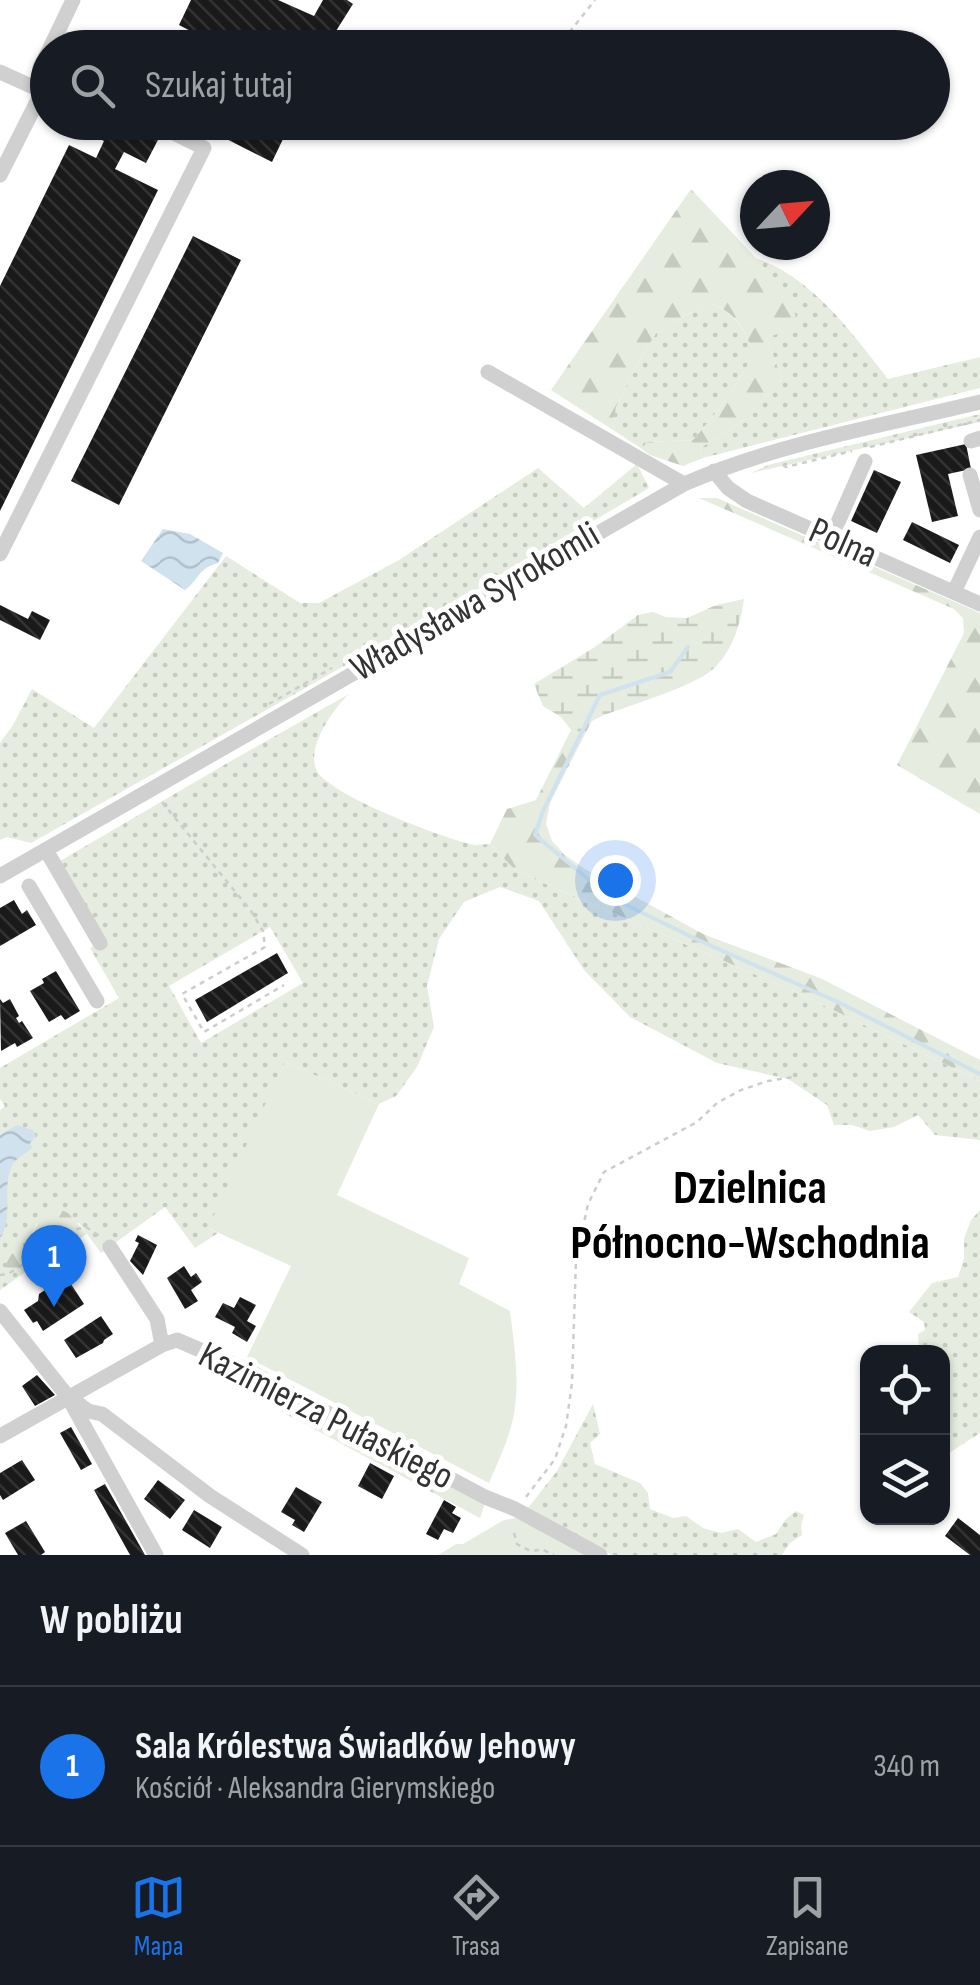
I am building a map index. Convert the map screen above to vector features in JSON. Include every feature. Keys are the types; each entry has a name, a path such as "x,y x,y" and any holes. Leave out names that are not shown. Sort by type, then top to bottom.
{"street":[{"path":"59,30 73,0"},
{"path":"0,72 30,81"},
{"path":"0,176 30,116"},
{"path":"0,554 204,148 188,140"},
{"path":"488,372 684,484"},
{"name":"Władysława Syrokomli","path":"0,876 684,484 778,450 980,402"},
{"path":"831,538 865,461"},
{"name":"Polna","path":"714,471 728,488 747,501 980,604"},
{"path":"970,476 980,510"},
{"path":"954,592 980,537"},
{"path":"46,850 100,943"},
{"path":"29,886 97,1002"},
{"path":"59,938 88,921"},
{"path":"110,1247 157,1319 162,1344"},
{"path":"0,1311 68,1397 156,1555"},
{"name":"Kazimierza Pułaskiego","path":"0,1436 162,1344 177,1340 249,1371 600,1555"},
{"path":"68,1397 88,1411 102,1414 210,1496 302,1555"}],"path":[{"path":"572,30 595,0"},
{"path":"153,788 263,931 266,947 182,994 204,1032 284,985"},
{"path":"515,1509 555,1459 566,1426 572,1383 576,1260 588,1204 604,1172 696,1122 717,1103 741,1090 793,1077"},
{"path":"0,1275 8,1274 86,1226 110,1247"},
{"path":"514,1533 516,1544 534,1554 542,1550 554,1555"}],"green space":[{"path":"691,189 740,241 740,260 756,260 755,268 783,291 796,316 782,332 767,338 782,379 738,425 700,448 703,458 683,466 642,449 647,442 693,440 748,365 754,353 750,344 739,323 722,308 713,304 656,333 616,407 613,430 551,390"},
{"path":"756,260 761,260 813,293 888,379 980,357 980,388 703,458 700,448 738,425 782,379 767,338 783,291 754,268"},
{"path":"713,304 739,324 754,353 693,440 647,442 642,449 613,430 616,407 634,370 656,333"},
{"path":"980,414 980,422 751,473 768,465"},
{"path":"637,464 649,488 443,610 31,843 7,837 0,840 0,743 32,689 94,728 226,556 300,603 319,603 399,560 538,468 584,508"},
{"path":"699,498 717,498 980,613 980,814 897,765 964,633 963,618 954,609"},
{"path":"744,599 730,646 719,663 703,676 592,721 584,736 543,706 534,684 638,615 653,612 687,618 716,605"},
{"path":"349,694 318,739 314,760 324,779 363,803 440,835 475,845 490,844 516,871 796,992 980,1081 980,1140 935,1135 918,1115 894,1127 870,1131 834,1125 827,1105 788,1079 717,1063 630,1017 584,970 539,901 500,887 464,902 439,939 427,986 434,1027 417,1067 396,1096 379,1104 285,1062 209,1229 218,1233 195,1248 165,1207 101,1253 79,1223 37,1223 27,1244 7,1257 24,1273 0,1290 0,1110 5,1106 0,1099 0,1068 119,998 90,948 106,940 60,861","holes":["270,927 303,983 201,1043 169,986"]},
{"path":"571,730 584,736 550,803 546,824 552,841 565,855 703,934 820,978 980,1060 980,1081 796,992 516,871 490,844 507,809 536,800"},
{"path":"285,1062 379,1104 337,1195 469,1258 459,1284 510,1311 515,1407 508,1437 489,1483 247,1357 291,1266 208,1228"},
{"path":"55,1207 68,1213 87,1234 24,1273 6,1268 7,1257 27,1244 45,1210"},
{"path":"980,1210 980,1433 950,1452 950,1345 919,1345 918,1334 925,1330 924,1322 909,1312 932,1283 958,1277 971,1220"},
{"path":"269,1388 485,1503 480,1518 275,1408 261,1395"},
{"path":"593,1404 600,1434 590,1443 595,1464 640,1483 648,1493 650,1509 673,1518 686,1516 703,1528 721,1533 738,1529 756,1542 776,1534 796,1511 804,1515 802,1535 782,1555 612,1555 528,1508 557,1471"},
{"path":"516,1518 594,1555 438,1555 504,1520"}],"water":[{"path":"163,529 190,534 223,553 218,563 203,571 185,590 141,561"},
{"path":"17,1125 33,1130 36,1136 30,1143 32,1148 15,1162 9,1173 7,1221 0,1238 0,1135"}],"building":[{"path":"191,0 278,0 314,16 323,0 347,0 353,4 337,30 189,30 179,25"},
{"path":"158,140 146,163 124,152 115,169 158,190 0,511 0,286 69,145 96,158 104,141"},
{"path":"229,140 283,140 272,162"},
{"path":"193,236 241,260 119,505 71,481"},
{"path":"966,444 971,469 948,474 958,516 932,522 916,455"},
{"path":"874,470 901,482 877,533 851,521"},
{"path":"912,522 959,545 950,563 903,540"},
{"path":"0,605 28,619 32,611 50,620 40,640 0,620"},
{"path":"14,900 22,914 27,910 36,925 0,946 0,908"},
{"path":"277,953 288,973 207,1022 195,1000"},
{"path":"56,971 80,1011 65,1020 61,1015 49,1022 30,991"},
{"path":"0,999 3,1003 10,999 19,1016 16,1018 33,1038 1,1051"},
{"path":"138,1235 157,1245 143,1275 130,1261 139,1243 135,1241"},
{"path":"184,1266 191,1277 196,1273 202,1282 191,1290 198,1301 185,1309 167,1278"},
{"path":"69,1281 84,1304 43,1331 24,1310 51,1286 54,1291"},
{"path":"240,1297 256,1305 247,1321 256,1326 247,1342 232,1333 235,1327 215,1317 223,1303 234,1308"},
{"path":"101,1316 113,1334 76,1358 64,1340"},
{"path":"37,1375 55,1395 35,1406 22,1386"},
{"path":"71,1427 92,1464 81,1470 60,1433"},
{"path":"22,1460 35,1480 3,1500 0,1473"},
{"path":"370,1463 394,1476 382,1499 358,1486"},
{"path":"158,1480 185,1500 170,1519 144,1499"},
{"path":"105,1484 145,1555 130,1555 94,1490"},
{"path":"296,1487 322,1502 304,1532 292,1525 295,1520 281,1512"},
{"path":"444,1500 456,1507 452,1513 461,1518 453,1533 444,1529 438,1540 426,1534"},
{"path":"194,1510 222,1527 210,1548 182,1530"},
{"path":"958,1518 980,1535 980,1555 970,1555 945,1536"},
{"path":"26,1521 45,1552 41,1555 18,1555 5,1533"}],"waterway":[{"path":"688,647 670,672 600,695 535,835 610,897 838,1002 980,1074"}],"place":[{"name":"Sala Królestwa Świadków Jehowy","path":"54,1307"}],"district":[{"name":"Dzielnica Północno-Wschodnia","path":"750,1216"}]}
